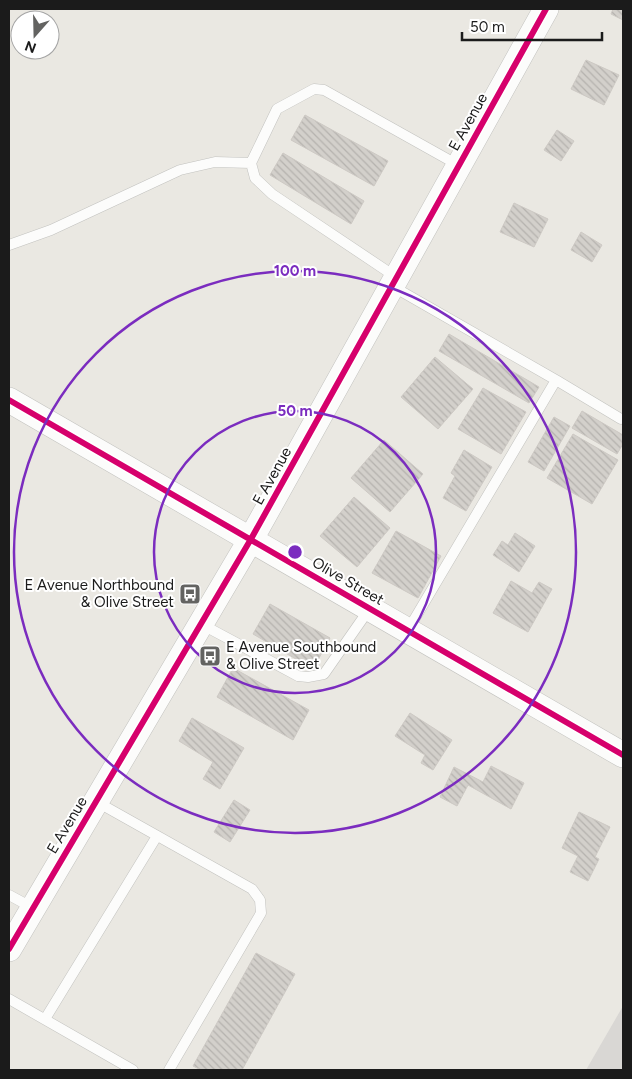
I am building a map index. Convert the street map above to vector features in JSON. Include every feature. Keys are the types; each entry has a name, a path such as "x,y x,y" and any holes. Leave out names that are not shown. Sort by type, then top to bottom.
{"street":[{"name":"E Avenue","path":"9,949 251,539 546,9"},
{"name":"Olive Street","path":"9,400 623,755"}],"lane":[{"path":"458,165 336,95 324,90 314,89 277,110 251,163 255,178 272,194 394,281 621,419"},
{"path":"9,245 51,230 180,170 215,162 251,163"},
{"path":"408,630 556,380"},
{"path":"201,624 298,676 308,678 324,674 370,608"},
{"path":"96,802 252,889 260,900 261,913 170,1070"},
{"path":"45,1019 157,836"},
{"path":"9,895 33,908"},
{"path":"9,999 133,1070"}],"shaded area":[{"path":"623,1006 623,1070 586,1070"}],"building":[{"path":"613,9 623,9 623,20 611,14"},
{"path":"586,60 619,75 604,105 571,89"},
{"path":"305,115 388,161 374,186 291,140"},
{"path":"557,130 574,141 561,161 544,150"},
{"path":"283,153 364,201 351,224 270,175"},
{"path":"514,203 548,219 534,247 500,232"},
{"path":"581,232 602,245 592,262 571,250"},
{"path":"449,334 539,387 529,403 439,351"},
{"path":"435,357 473,389 438,429 401,397"},
{"path":"483,388 526,412 501,454 458,429"},
{"path":"582,411 623,435 623,444 617,454 572,428"},
{"path":"554,417 570,426 544,471 528,462"},
{"path":"573,434 618,460 592,504 547,478"},
{"path":"384,440 423,474 390,512 351,478"},
{"path":"464,450 492,467 466,511 443,498 455,476 451,473"},
{"path":"354,497 390,528 357,567 320,536"},
{"path":"396,531 441,556 418,598 372,573"},
{"path":"515,533 535,546 519,572 493,555 502,541 508,545"},
{"path":"511,581 532,593 539,582 552,589 528,632 493,613"},
{"path":"270,604 330,638 313,669 253,634"},
{"path":"233,668 309,710 293,740 217,697"},
{"path":"410,713 452,740 433,770 421,763 425,755 395,736"},
{"path":"192,718 244,748 220,789 203,779 213,762 179,741"},
{"path":"491,766 524,783 511,809 468,785 457,806 440,797 454,767 483,782"},
{"path":"234,800 250,810 230,842 214,832"},
{"path":"579,812 610,827 595,857 599,859 588,881 570,872 578,856 562,848"},
{"path":"256,953 295,974 242,1070 201,1070 193,1066"}],"cycle path":[{"path":"9,949 251,539 546,9"},
{"path":"9,400 623,755"}],"place":[{"name":"E Avenue Northbound & Olive Street","path":"190,594"},
{"name":"E Avenue Southbound & Olive Street","path":"210,656"}]}
